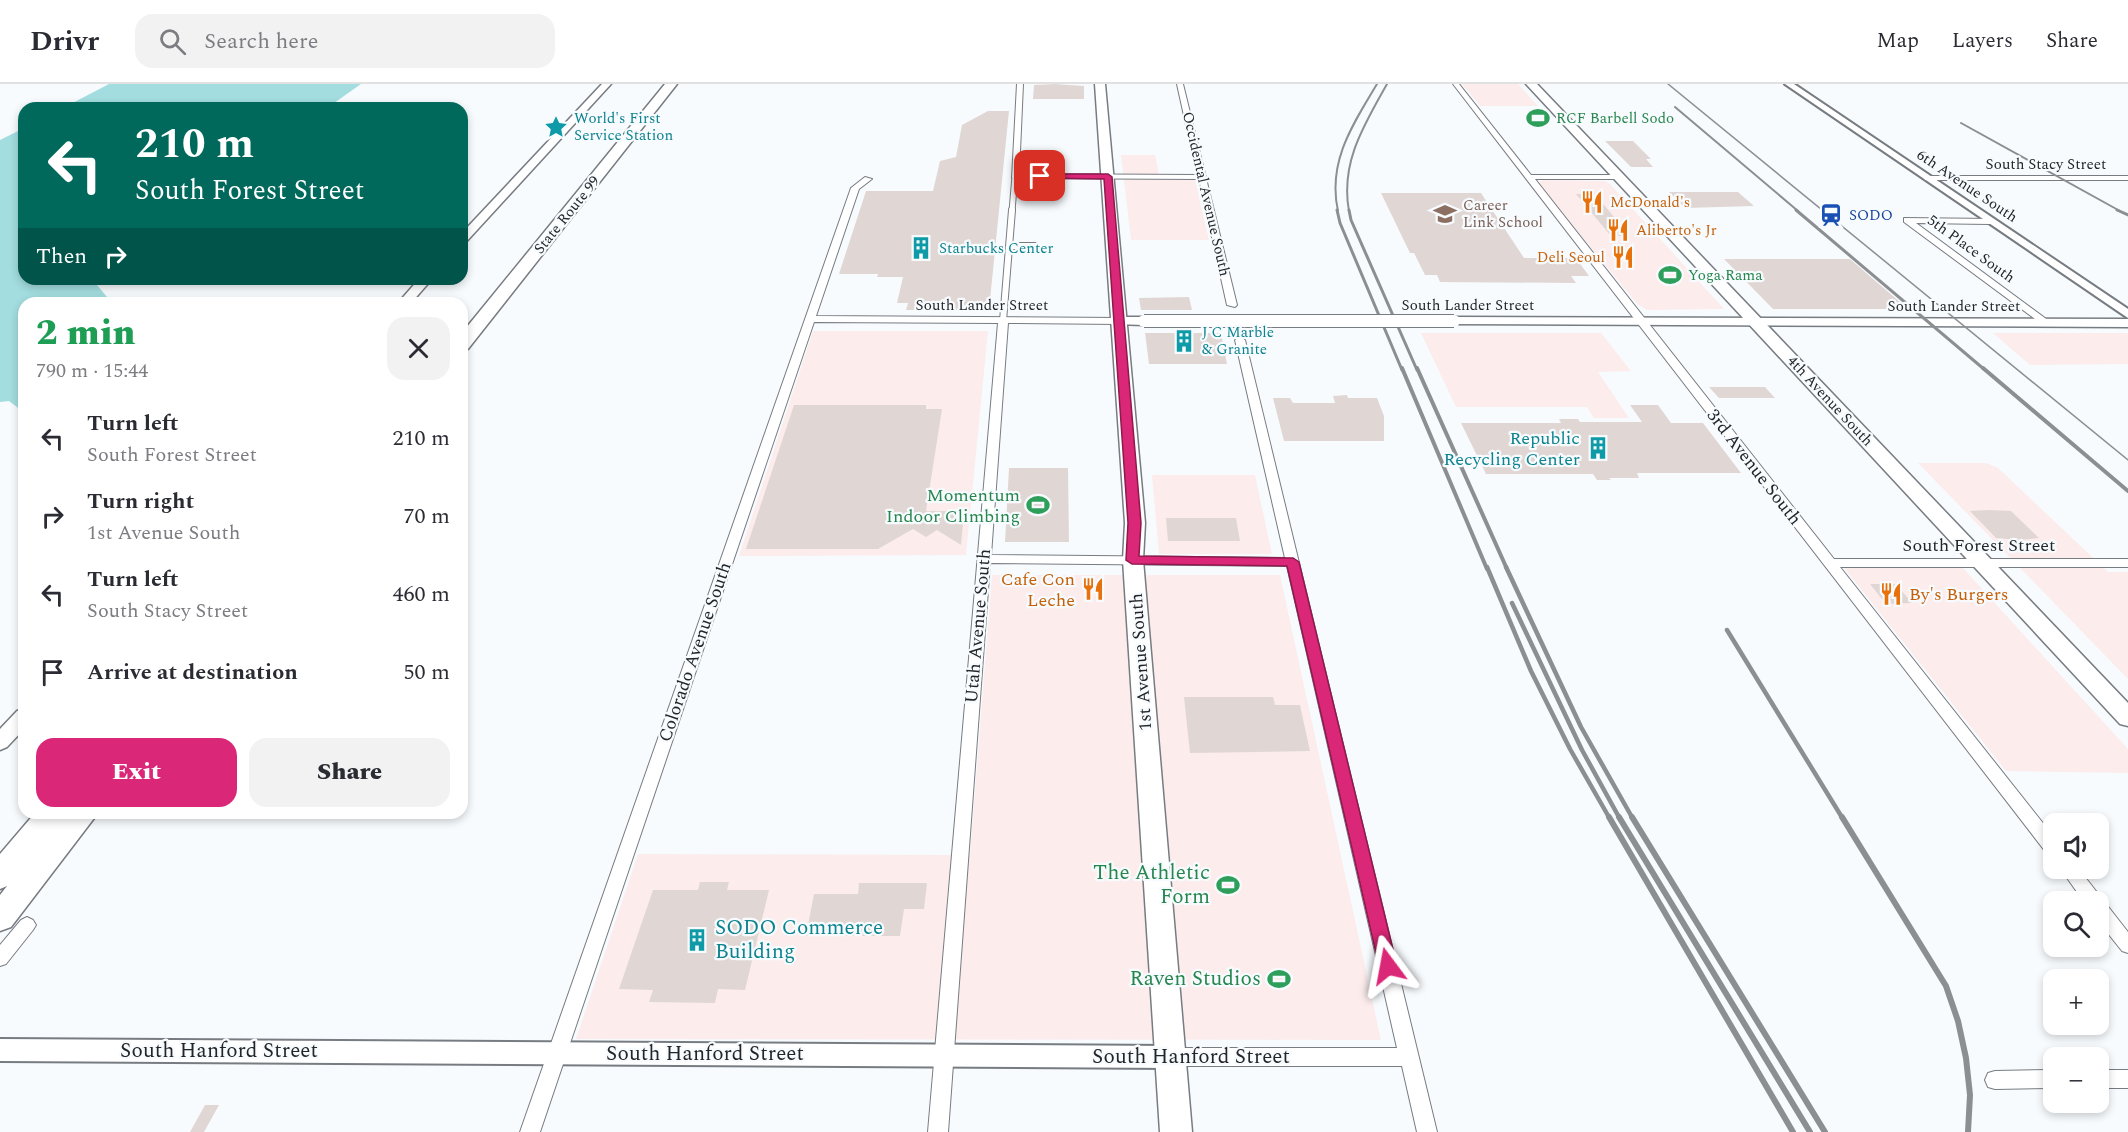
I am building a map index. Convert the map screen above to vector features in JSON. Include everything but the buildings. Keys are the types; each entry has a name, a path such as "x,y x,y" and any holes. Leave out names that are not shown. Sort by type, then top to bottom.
{"highway":[{"name":"State Route 99","path":"468,315 657,84"},
{"name":"State Route 99","path":"468,338 671,84"},
{"path":"0,876 47,819"},
{"path":"13,921 80,819"}],"main road":[{"path":"468,234 607,84"},
{"name":"1st Avenue South","path":"1101,84 1135,523 1132,560 1176,1132"},
{"name":"4th Avenue South","path":"1531,84 2128,718"},
{"path":"410,297 421,285"},
{"name":"South Lander Street","path":"1119,321 2128,323"},
{"path":"0,742 18,722"}],"street":[{"name":"Utah Avenue South","path":"938,1132 1015,176 1020,84"},
{"name":"Occidental Avenue South","path":"1180,84 1232,305"},
{"name":"3rd Avenue South","path":"1456,84 2043,836"},
{"name":"6th Avenue South","path":"1789,84 2128,314"},
{"path":"1015,176 1202,177"},
{"path":"1528,177 1619,177"},
{"name":"South Stacy Street","path":"1928,178 2128,178"},
{"name":"Colorado Avenue South","path":"530,1132 855,188 868,179"},
{"name":"5th Place South","path":"1990,221 1906,220 2046,323"},
{"path":"1009,246 1035,246"},
{"name":"South Lander Street","path":"809,319 1119,321"},
{"path":"1240,340 1427,1132"},
{"path":"983,559 1293,562"},
{"name":"South Forest Street","path":"1830,563 2128,563"},
{"path":"2076,879 2086,891"},
{"path":"0,958 13,921"},
{"path":"2109,921 2128,945"},
{"name":"South Hanford Street","path":"0,1050 1410,1058"},
{"path":"1995,1080 2043,1079"},
{"path":"2109,1079 2128,1079"}],"shaded area":[{"path":"1462,84 1518,84 1538,106 1480,106"},
{"path":"1121,155 1155,155 1160,179 1195,180 1209,240 1131,240"},
{"path":"1543,180 1605,181 1610,184 1724,309 1647,310 1638,305 1538,183"},
{"path":"813,331 988,331 966,555 739,556"},
{"path":"1421,333 1601,333 1631,371 1598,372 1629,418 1594,418 1587,407 1456,407"},
{"path":"1993,333 2128,333 2128,364 2030,365"},
{"path":"1918,463 1986,463 1998,468 2108,572 2128,572 2128,679"},
{"path":"1152,475 1255,475 1272,554 1159,554"},
{"path":"1844,568 1963,568 2128,749 2128,773 2006,771"},
{"path":"992,575 1280,575 1381,1040 576,1039 638,854 970,855"}],"water":[{"path":"109,84 361,84 336,102 74,102"},
{"path":"18,131 18,285 97,285 107,297 18,297 18,409 9,401 0,402 0,140"}],"tram line":[{"path":"1668,84 2128,460"}],"railway":[{"path":"1338,211 1336,176 1339,160 1351,129 1377,84"},
{"path":"1349,211 1347,193 1351,161 1362,130 1387,84"},
{"path":"1675,107 1798,211"},
{"path":"1961,123 2120,211"},
{"path":"1337,210 1340,223 1402,370"},
{"path":"1349,210 1351,220 1417,370"},
{"path":"1796,210 1985,370"},
{"path":"2117,210 2128,215"},
{"path":"1402,368 1487,569"},
{"path":"1417,368 1507,569"},
{"path":"1983,368 2128,491"},
{"path":"1487,567 1531,671 1570,749 1610,819"},
{"path":"1506,567 1581,727 1633,819"},
{"path":"1512,603 1582,750 1620,819"},
{"path":"1727,630 1843,819"},
{"path":"1609,817 1793,1132"},
{"path":"1619,817 1810,1132"},
{"path":"1632,817 1825,1132"},
{"path":"1842,817 1946,986 1958,1021 1966,1058 1970,1095 1968,1132"}],"place":[{"name":"RCF Barbell Sodo","path":"1538,118"},
{"name":"World's First Service Station","path":"556,127"},
{"name":"McDonald's","path":"1592,202"},
{"name":"Career Link School","path":"1445,214"},
{"name":"SODO","path":"1831,215"},
{"name":"Aliberto's Jr","path":"1618,230"},
{"name":"Starbucks Center","path":"921,248"},
{"name":"Deli Seoul","path":"1623,257"},
{"name":"Yoga Rama","path":"1670,275"},
{"name":"J C Marble & Granite","path":"1184,341"},
{"name":"Republic Recycling Center","path":"1598,448"},
{"name":"Momentum Indoor Climbing","path":"1038,505"},
{"name":"Cafe Con Leche","path":"1093,589"},
{"name":"By's Burgers","path":"1891,594"},
{"name":"The Athletic Form","path":"1228,885"},
{"name":"SODO Commerce Building","path":"697,940"},
{"name":"Raven Studios","path":"1279,979"}],"route":[{"path":"1040,176 1108,177 1135,523 1132,560 1293,562 1388,966"}]}
